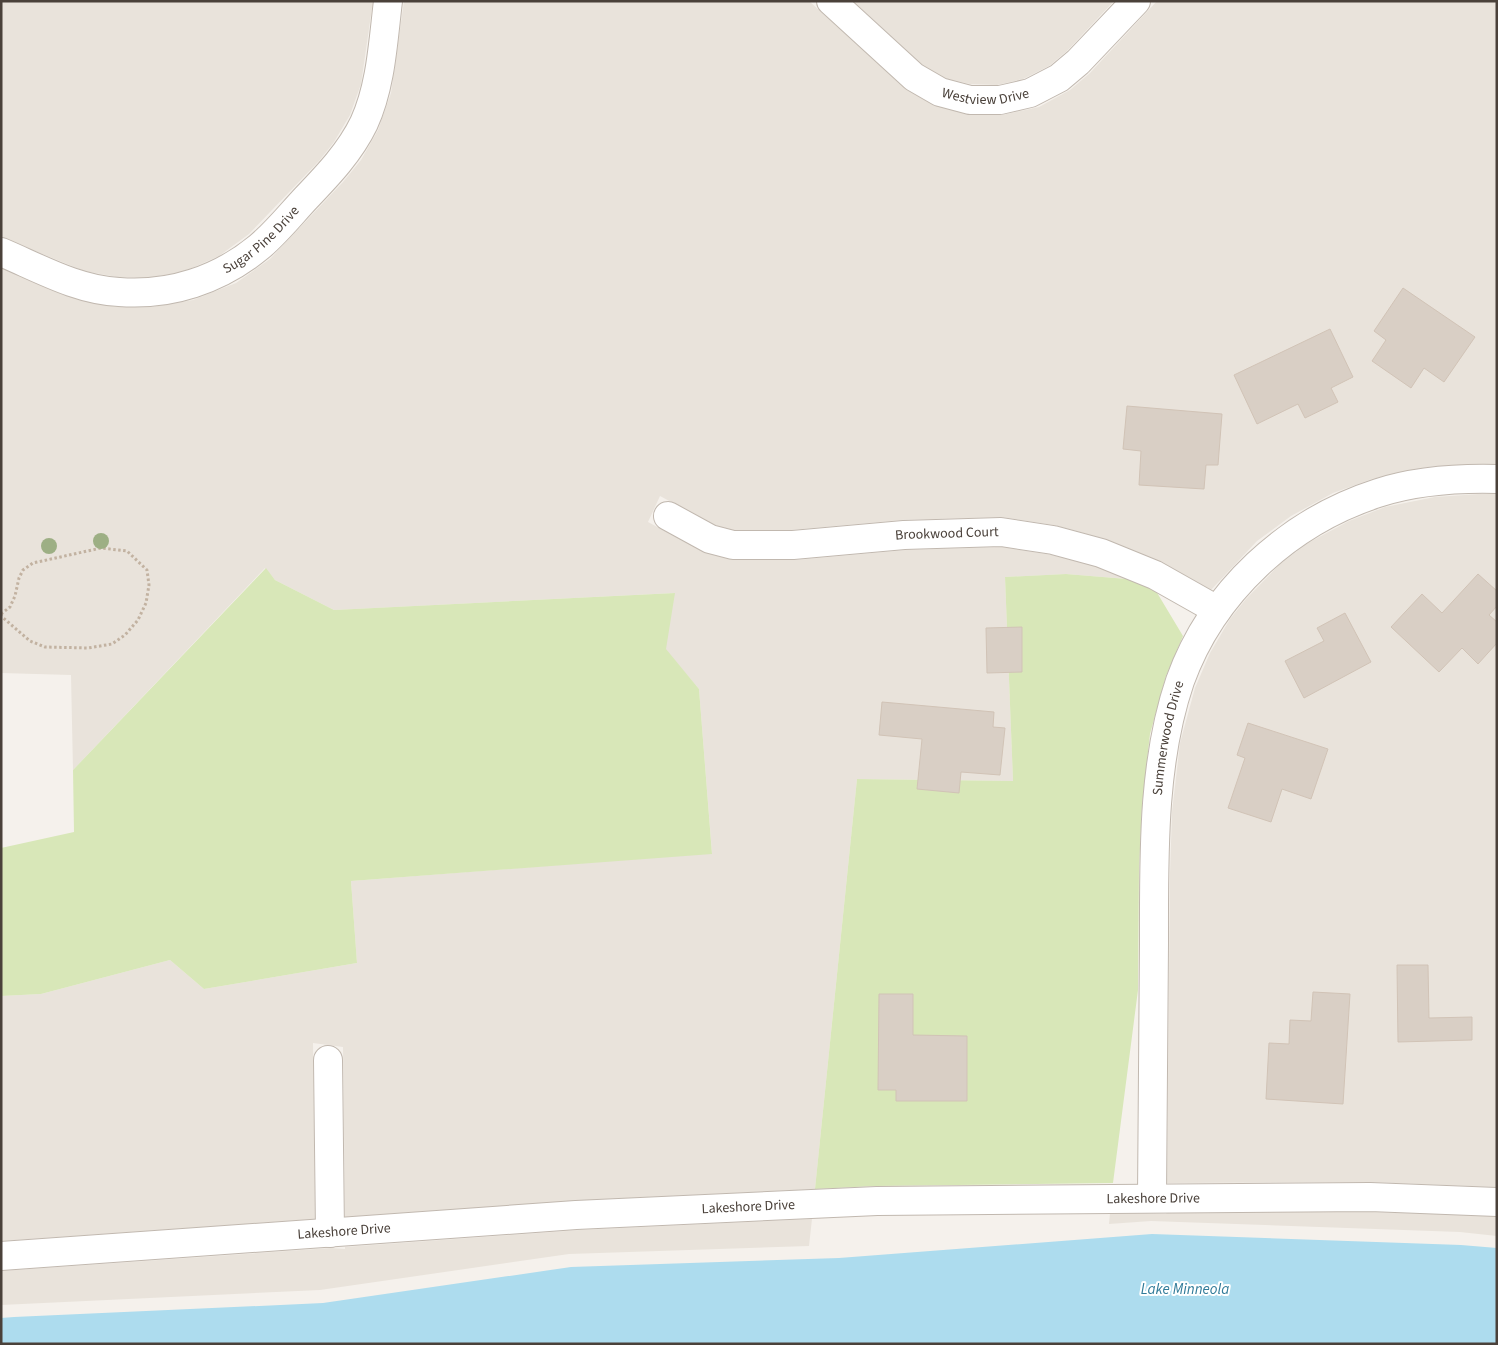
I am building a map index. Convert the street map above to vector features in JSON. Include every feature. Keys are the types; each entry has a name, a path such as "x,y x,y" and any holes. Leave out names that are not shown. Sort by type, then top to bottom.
{"street":[{"name":"Sugar Pine Drive","path":"1,252 82,286 118,292 150,293 189,286 228,269 260,246 331,172 348,151 364,123 376,89 388,1"},
{"name":"Westview Drive","path":"831,1 914,77 940,92 970,100 1000,100 1030,93 1059,78 1078,62 1136,1"},
{"name":"Summerwood Drive","path":"1152,1198 1154,870 1157,809 1165,738 1180,682 1196,645 1217,610 1234,588 1269,553 1299,530 1341,507 1379,493 1431,482 1497,479"},
{"name":"Brookwood Court","path":"668,516 710,539 733,545 793,545 904,535 1001,532 1053,540 1101,553 1155,575 1217,610"},
{"path":"328,1060 330,1233"},
{"name":"Lakeshore Drive","path":"1,1256 576,1215 849,1202 1370,1197 1497,1202"}],"path":[{"path":"101,548 127,551 147,570 149,585 146,603 138,620 125,635 112,644 88,648 45,647 30,642 1,615 10,607 18,578 23,570 33,564 101,548"}],"shaded area":[{"path":"1,1 373,1 361,84 350,115 334,142 319,161 249,234 219,256 183,272 147,278 117,277 84,271 1,237"},
{"path":"404,1 809,1 907,90 938,106 971,115 1002,115 1039,107 1070,90 1090,73 1157,1 1497,1 1497,464 1428,467 1372,479 1333,493 1291,516 1257,541 1211,590 1159,561 1105,539 1054,525 1002,517 901,520 791,530 733,530 714,525 660,496 648,522 704,552 735,559 796,560 906,550 1002,547 1052,555 1098,567 1127,579 1066,574 1005,577 1013,781 857,779 815,1189 605,1199 345,1217 343,1047 313,1043 315,1219 1,1241 1,996 41,994 170,960 204,989 357,963 351,881 712,853 699,689 665,649 674,593 334,610 275,580 265,568 73,770 71,675 1,673 1,268 81,300 116,307 152,307 193,300 236,283 270,259 343,182 361,160 378,130 391,93"},
{"path":"853,1 1114,1 1067,51 1049,66 1023,79 997,85 970,84 944,78 922,65"},
{"path":"1497,494 1497,1187 1368,1182 1167,1183 1172,812 1180,743 1195,688 1210,653 1230,619 1246,599 1280,564 1308,543 1349,521 1385,507 1435,497"},
{"path":"1167,1212 1372,1212 1497,1216 1497,1236 1460,1232 1151,1221 1109,1224 1110,1213 1166,1214"},
{"path":"812,1219 809,1246 569,1254 320,1290 1,1305 1,1271 331,1248 345,1249 345,1247 579,1230"}],"green space":[{"path":"266,568 275,580 334,610 675,593 666,649 699,689 712,854 351,881 357,963 204,989 170,960 41,994 1,996 1,848 74,832 73,770"},
{"path":"1066,574 1127,579 1156,591 1183,636 1166,676 1150,734 1142,806 1139,869 1138,990 1113,1183 875,1186 815,1189 857,779 1013,781 1005,577"}],"water":[{"name":"Lake Minneola","path":"1152,1234 1461,1245 1497,1248 1497,1344 1,1344 1,1318 323,1303 571,1267 839,1258"}],"building":[{"path":"1403,288 1475,337 1444,382 1424,368 1411,388 1372,361 1386,340 1374,331"},
{"path":"1330,329 1353,377 1331,388 1338,402 1305,418 1298,404 1257,424 1234,375"},
{"path":"1127,406 1222,414 1218,465 1206,465 1204,489 1139,485 1141,451 1123,449"},
{"path":"1478,574 1497,591 1497,606 1489,615 1497,622 1497,643 1478,664 1462,648 1439,672 1391,627 1422,594 1442,613"},
{"path":"1345,613 1371,662 1304,698 1285,661 1324,641 1317,628"},
{"path":"1022,627 1022,672 987,673 986,628"},
{"path":"882,702 994,712 993,727 1005,728 1000,775 961,772 959,793 917,789 922,739 879,735"},
{"path":"1248,723 1328,749 1311,799 1282,789 1271,822 1228,808 1245,758 1237,755"},
{"path":"1397,965 1428,965 1429,1018 1472,1017 1472,1040 1398,1042"},
{"path":"1313,992 1350,994 1343,1104 1266,1099 1269,1043 1289,1044 1290,1020 1311,1021"},
{"path":"879,994 913,994 913,1035 967,1036 967,1101 896,1101 896,1090 878,1090"}]}
